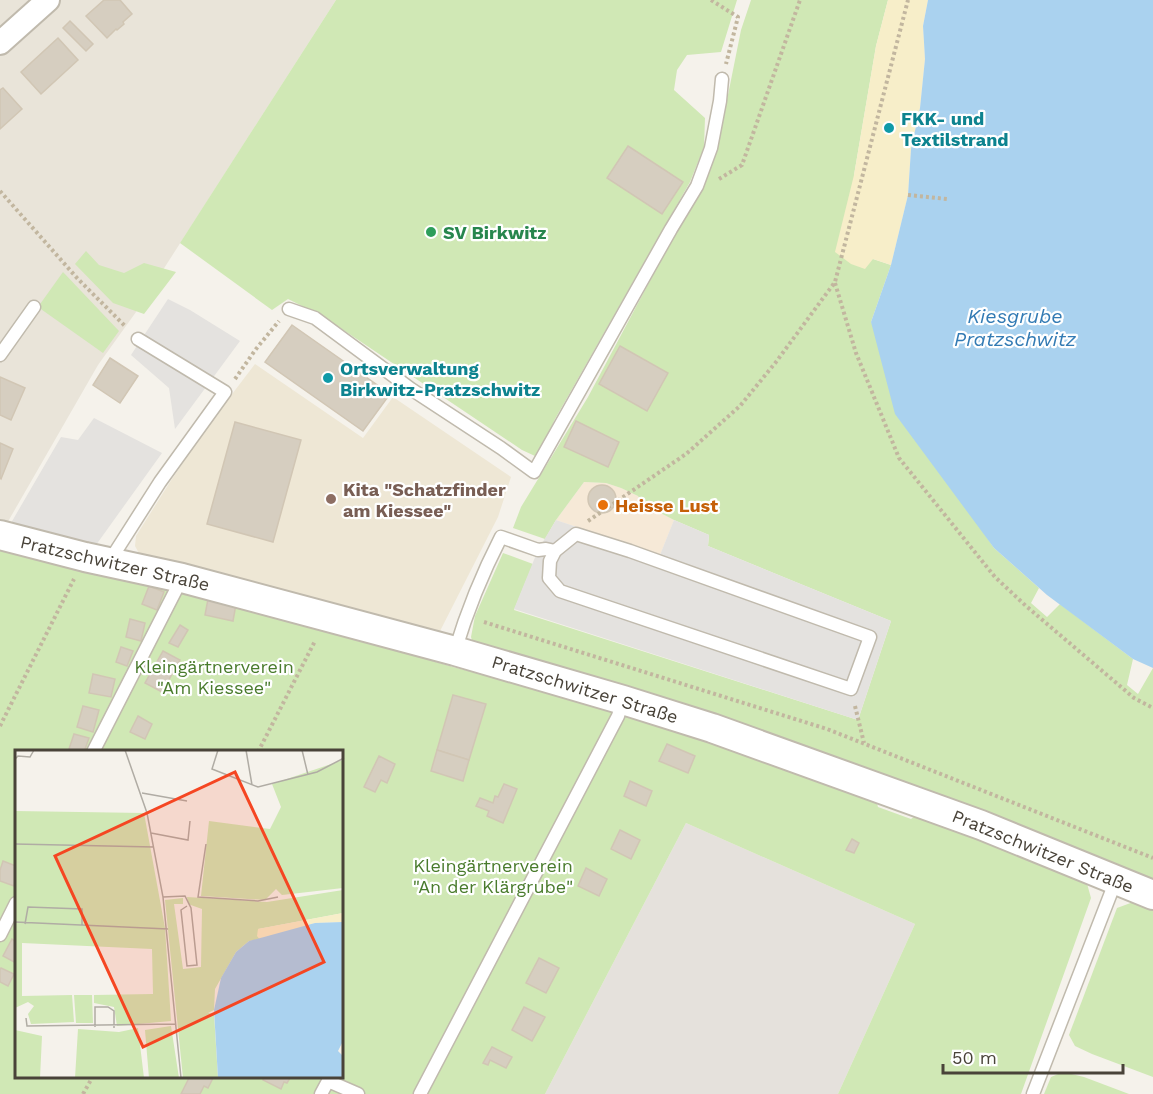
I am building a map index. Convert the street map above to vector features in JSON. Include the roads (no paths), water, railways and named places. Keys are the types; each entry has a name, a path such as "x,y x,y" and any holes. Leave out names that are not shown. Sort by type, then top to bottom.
{"street":[{"path":"0,43 48,0"},
{"name":"Pratzschwitzer Straße","path":"0,535 182,578 455,651 623,700 712,728 981,825 1153,895"}],"lane":[{"path":"289,309 315,318 411,389 534,472 697,186 711,148 722,79"},
{"path":"0,355 34,306"},
{"path":"97,559 122,539 225,392 138,339"},
{"path":"455,651 465,616 483,572 501,537 538,550 555,550 576,534 630,551 870,637 851,689 560,591 549,578 550,561 555,550"},
{"path":"94,750 182,578"},
{"path":"420,1094 618,716 623,700"},
{"path":"1033,1094 1116,880"},
{"path":"0,935 15,905"},
{"path":"321,1094 328,1081 358,1094"}],"water":[{"name":"Kiesgrube Pratzschwitz","path":"928,0 1153,0 1153,668 1133,659 1047,595 994,548 895,414 871,322 891,265 908,195 911,149 920,108 925,59 923,26"}],"place":[{"name":"FKK- und Textilstrand","path":"889,128"},
{"name":"SV Birkwitz","path":"431,232"},
{"name":"Ortsverwaltung Birkwitz-Pratzschwitz","path":"328,378"},
{"name":"Kita \"Schatzfinder am Kiessee\"","path":"331,499"},
{"name":"Heisse Lust","path":"603,505"}],"park label":[{"name":"Kleingärtnerverein \"Am Kiessee\"","path":"214,676"},
{"name":"Kleingärtnerverein \"An der Klärgrube\"","path":"493,875"}]}
